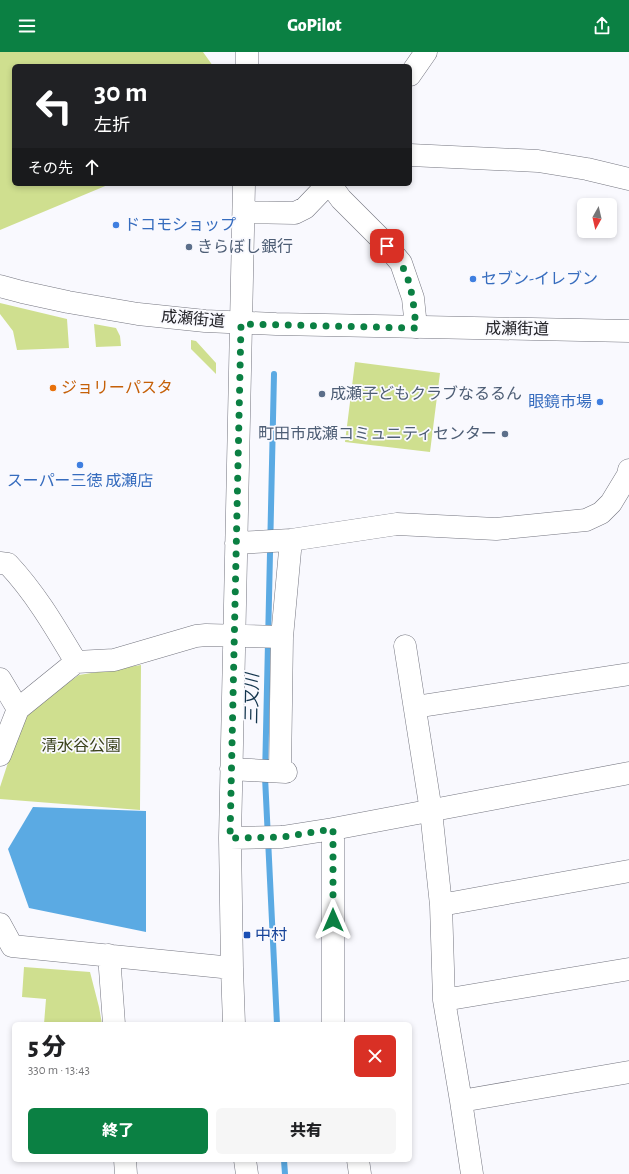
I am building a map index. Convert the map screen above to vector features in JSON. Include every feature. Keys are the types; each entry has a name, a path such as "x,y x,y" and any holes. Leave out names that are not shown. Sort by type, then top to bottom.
{"street":[{"path":"247,52 247,64"},
{"path":"412,72 426,52"},
{"path":"412,155 538,161 629,178"},
{"path":"234,1022 230,838 242,770 234,636 244,186"},
{"path":"244,212 295,213 305,208 327,186"},
{"path":"331,186 341,199 380,238 401,263 413,298 416,328"},
{"name":"成瀬街道","path":"0,286 68,302 138,314 241,324 629,331"},
{"path":"236,543 288,540 398,524 496,529 586,520 602,512 611,503 629,474"},
{"path":"242,770 281,772 273,637 288,540"},
{"path":"0,563 8,564 25,582 42,605 76,662"},
{"path":"0,755 18,709 76,662 114,660 196,636 273,637"},
{"path":"405,646 431,811 441,905 444,1000 472,1174"},
{"path":"415,707 629,674"},
{"path":"0,680 18,709"},
{"path":"230,838 282,837 333,829 629,773"},
{"path":"333,829 333,1022"},
{"path":"441,905 629,872"},
{"path":"0,924 12,946 232,968"},
{"path":"109,955 114,1022"},
{"path":"444,1000 629,969"},
{"path":"461,1101 629,1072"},
{"path":"125,1162 126,1174"},
{"path":"245,1162 246,1174"},
{"path":"358,1162 360,1174"}],"green space":[{"path":"0,52 203,52 212,64 12,64 12,186 105,186 0,230"},
{"path":"0,303 67,319 69,348 17,350 13,331 0,314"},
{"path":"94,324 116,328 120,336 121,346 96,347"},
{"path":"191,340 196,341 216,363 216,374 191,349"},
{"path":"355,362 440,373 430,452 345,442"},
{"name":"清水谷公園","path":"141,665 140,810 0,799 0,787 24,714 79,675"},
{"path":"24,967 90,972 102,1022 44,1022 46,999 22,997"}],"water":[{"path":"33,807 146,811 146,932 29,908 8,849"}],"waterway":[{"name":"三又川","path":"274,374 265,777 277,1022"},
{"name":"三又川","path":"284,1162 285,1174"}],"place":[{"name":"ドコモショップ","path":"116,225"},
{"name":"きらぼし銀行","path":"189,247"},
{"name":"セブン-イレブン","path":"473,279"},
{"name":"ジョリーパスタ","path":"53,388"},
{"name":"成瀬子どもクラブなるるん","path":"322,394"},
{"name":"眼鏡市場","path":"600,402"},
{"name":"町田市成瀬コミュニティセンター","path":"505,434"},
{"name":"スーパー三徳 成瀬店","path":"80,465"},
{"name":"中村","path":"247,935"}],"route":[{"path":"333,920 333,829 282,837 230,838 241,324 416,328 413,298 404,270 401,263 387,246"}]}
